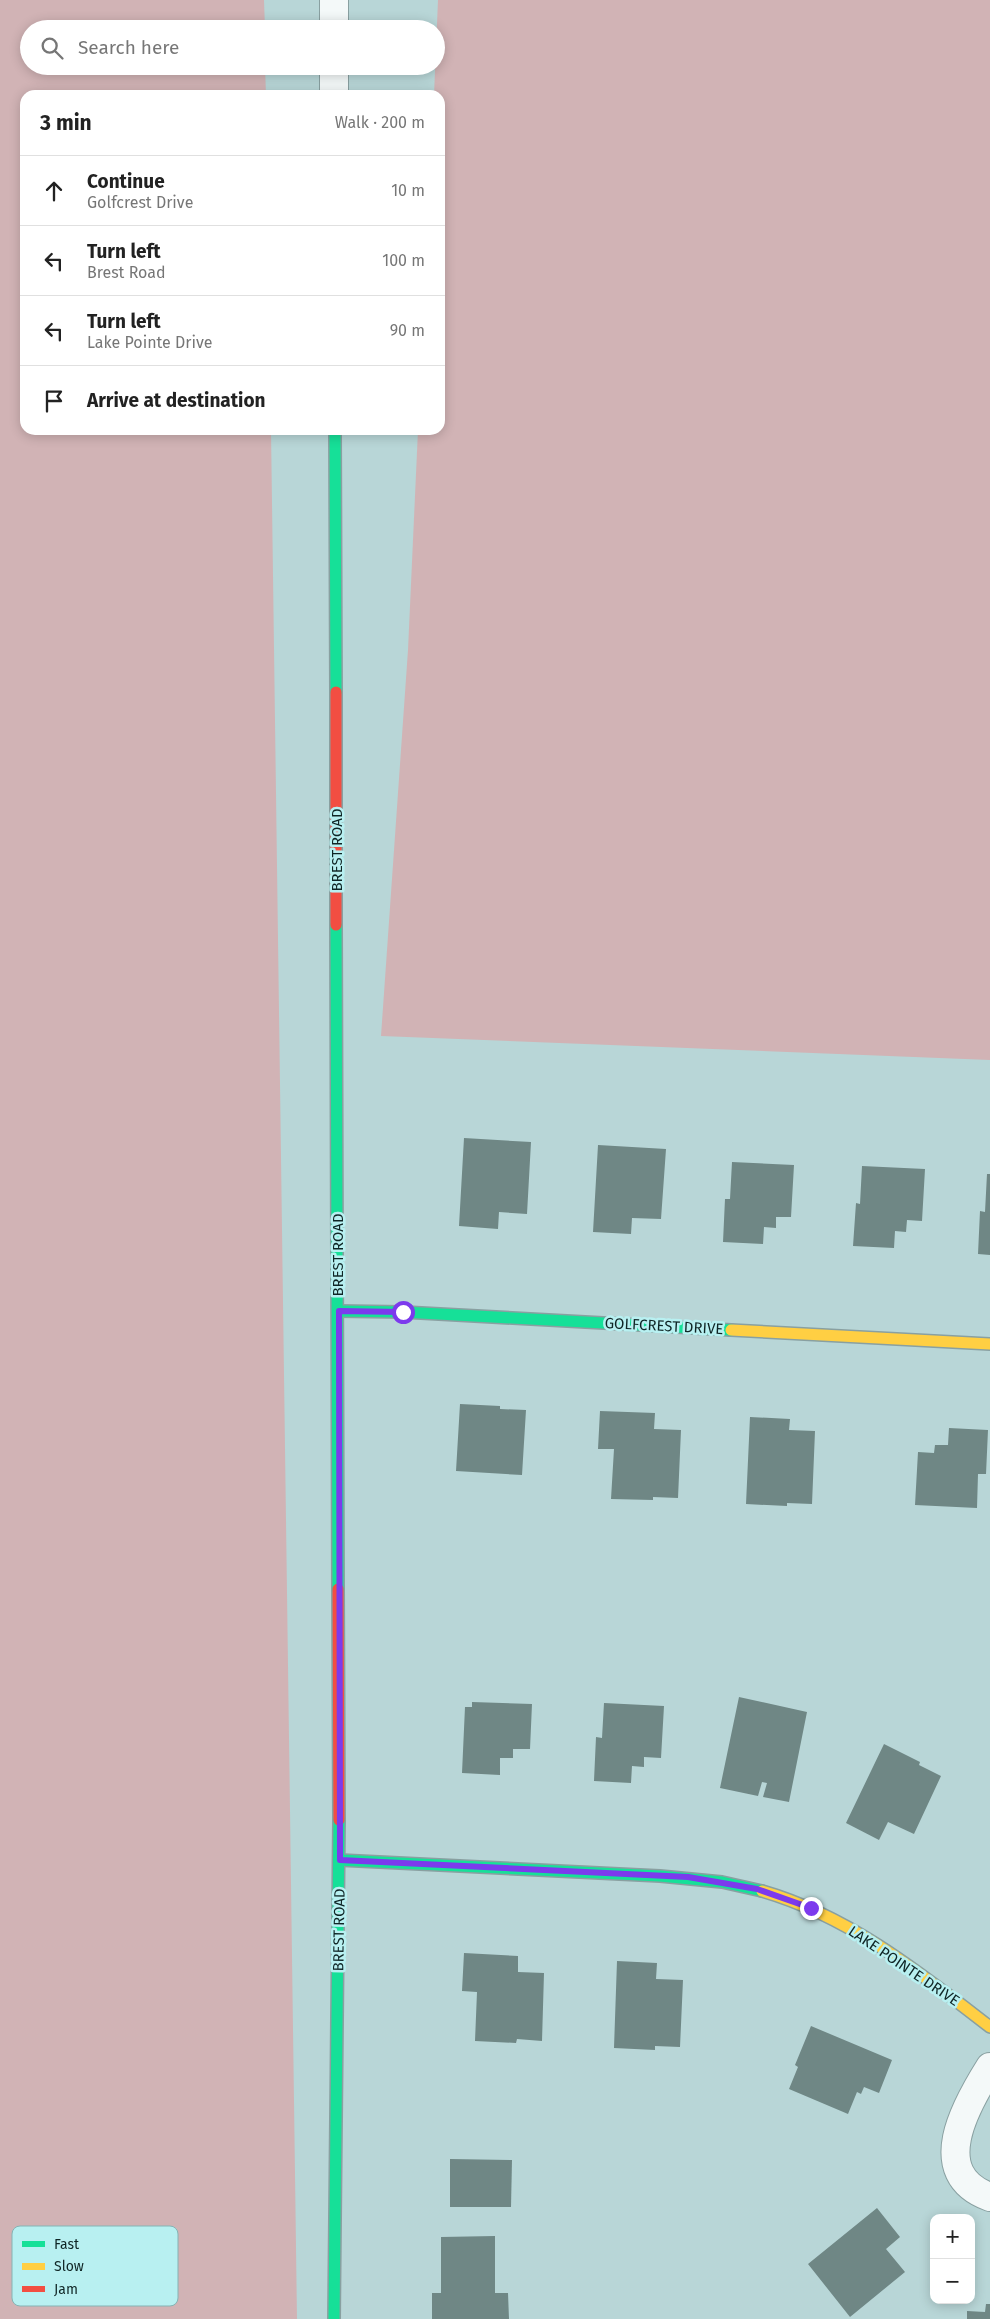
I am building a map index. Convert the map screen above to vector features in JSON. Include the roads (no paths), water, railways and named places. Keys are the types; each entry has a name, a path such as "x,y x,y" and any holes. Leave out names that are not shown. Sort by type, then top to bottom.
{"street":[{"path":"334,0 334,20"},
{"path":"334,75 334,90"},
{"name":"BREST ROAD","path":"334,2319 340,1860 335,435"},
{"name":"GOLFCREST DRIVE","path":"339,1311 403,1312 990,1344"},
{"name":"LAKE POINTE DRIVE","path":"340,1860 688,1877 757,1889 811,1908 870,1941 920,1974 990,2027"},
{"path":"990,2067 973,2094 958,2127 955,2159 964,2180 981,2194 990,2197"}]}
